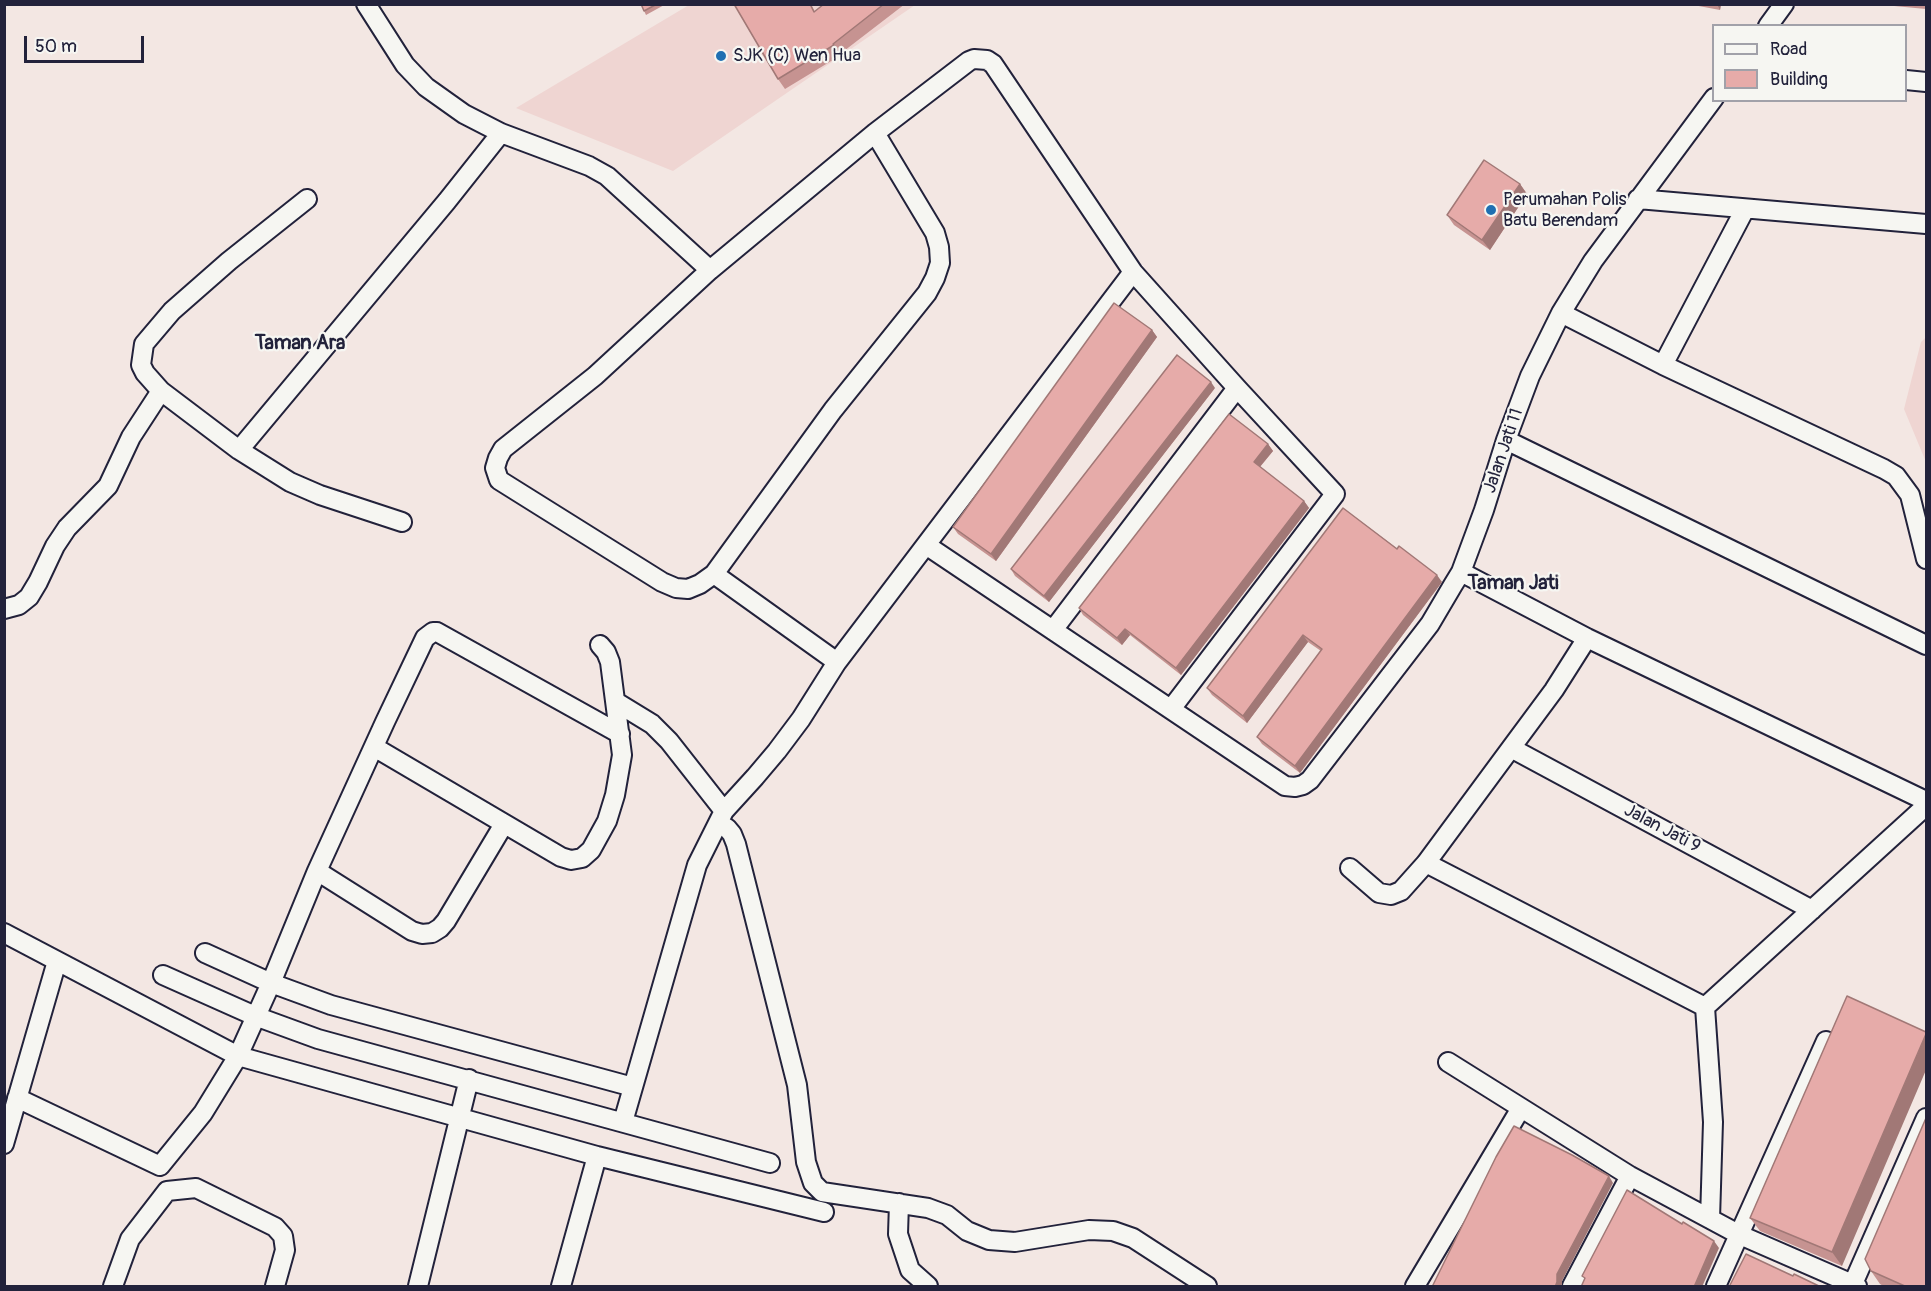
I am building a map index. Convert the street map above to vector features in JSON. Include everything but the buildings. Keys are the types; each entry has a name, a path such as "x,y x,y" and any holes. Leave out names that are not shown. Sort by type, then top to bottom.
{"street":[{"path":"366,4 405,65 426,87 464,114 501,133 589,166 607,176 710,270"},
{"path":"1769,24 1784,4"},
{"path":"875,132 935,233 940,263 935,278 927,293 833,410 714,574 688,589 676,588 662,582 507,487 499,480 495,468 503,449 595,376 710,270 875,132 969,61 974,58 987,60 993,64 1133,272 1335,494 1171,709 926,545"},
{"path":"1907,80 1926,81"},
{"name":"Jalan Jati 11","path":"1171,709 1285,786 1294,787 1310,780 1430,624 1461,572 1530,376 1561,313 1593,261 1712,99"},
{"path":"239,450 501,133"},
{"path":"1638,199 1926,224"},
{"path":"307,200 229,261 172,311 144,344 141,365 160,391 239,450 290,482 320,495 402,522"},
{"path":"1663,365 1745,209"},
{"path":"623,1122 697,865 721,817 777,752 837,662 1133,272"},
{"path":"1561,313 1663,365 1896,476 1910,495 1926,559"},
{"path":"1053,630 1237,388"},
{"path":"4,609 19,605 29,597 55,546 67,528 108,486 130,437 160,391"},
{"path":"1506,440 1926,645"},
{"path":"1461,572 1587,638 1926,801"},
{"path":"714,574 837,662"},
{"path":"17,1098 160,1166 203,1113 238,1056 317,871 374,747 425,638 433,632 437,632 620,734"},
{"path":"1350,868 1379,893 1391,895 1401,891 1426,862 1554,690 1587,638"},
{"path":"374,747 561,856 571,860 582,858 600,837 611,808 622,755 610,663 606,652 600,645"},
{"path":"616,702 652,724 669,741 732,834 797,1085 806,1162 813,1183 822,1191 928,1208 947,1215 967,1231 989,1240 1015,1242 1089,1230 1113,1231 1133,1238 1207,1287"},
{"name":"Jalan Jati 9","path":"1511,748 1812,910"},
{"path":"1704,1007 1926,806"},
{"path":"317,871 412,931 422,934 432,933 446,921 504,824"},
{"path":"1426,862 1704,1007"},
{"path":"4,933 238,1056 597,1156 824,1212"},
{"path":"205,953 271,983 331,1005 633,1087"},
{"path":"4,1143 57,961"},
{"path":"163,975 255,1016 318,1039 770,1163"},
{"path":"1704,1007 1713,1122 1710,1219"},
{"path":"1716,1287 1826,1041"},
{"path":"1448,1062 1630,1176 1740,1234 1854,1286 1926,1118"},
{"path":"418,1287 469,1079"},
{"path":"1415,1287 1521,1108"},
{"path":"561,1287 597,1156"},
{"path":"1572,1287 1630,1176"},
{"path":"113,1287 130,1239 167,1191 196,1188 275,1227 283,1236 285,1250 275,1287"},
{"path":"898,1203 898,1234 910,1270 928,1287"}],"shaded area":[{"name":"SJK (C) Wen Hua","path":"689,5 915,5 673,171 516,108"},
{"path":"1926,337 1926,462 1904,409 1921,342"}],"place":[{"name":"SJK (C) Wen Hua","path":"721,56"},
{"name":"Perumahan Polis Batu Berendam","path":"1491,210"}],"district":[{"name":"Taman Ara","path":"300,344"},
{"name":"Taman Jati","path":"1513,584"}]}
